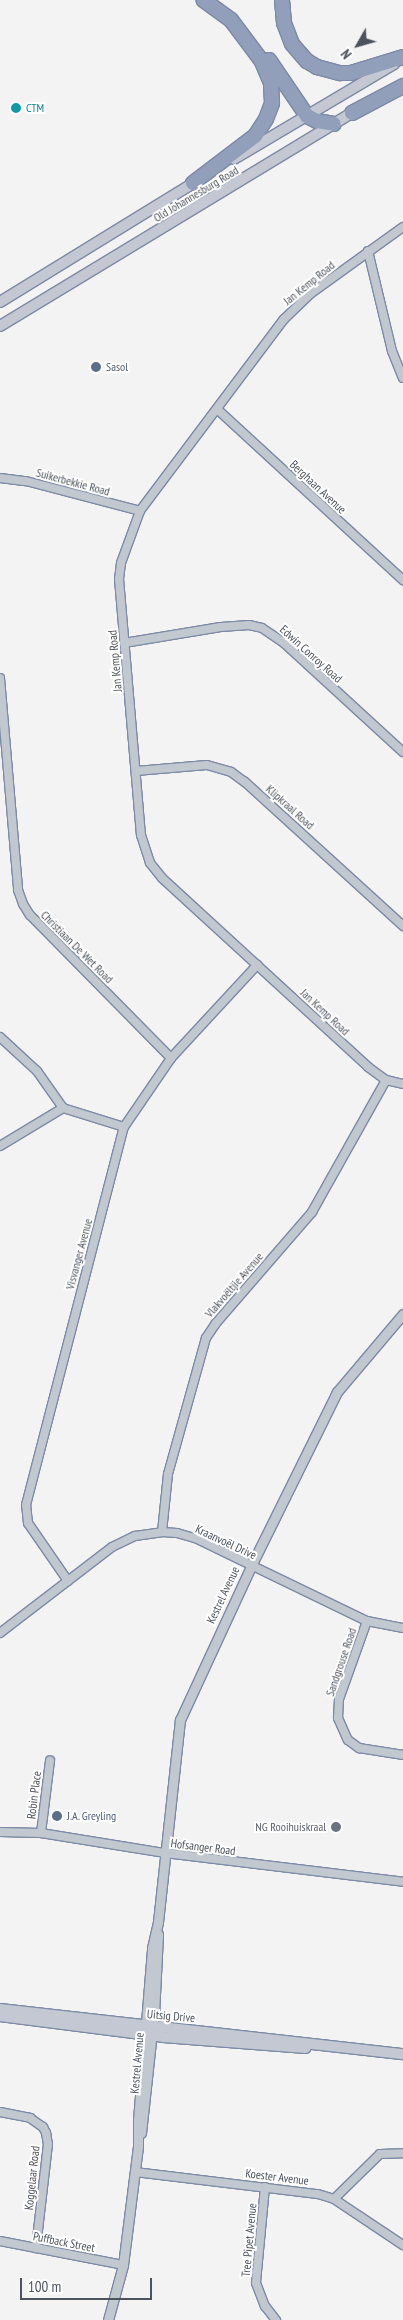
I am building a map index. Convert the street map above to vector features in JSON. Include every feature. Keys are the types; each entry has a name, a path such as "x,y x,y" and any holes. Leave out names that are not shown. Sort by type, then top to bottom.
{"highway":[{"path":"203,0 231,20 254,40 307,116 317,121 334,124"},
{"path":"282,0 284,23 292,44 307,61 317,67 350,73 403,58"},
{"path":"193,183 255,136 270,112 272,92 268,73 261,60 231,20"},
{"path":"352,113 403,86"}],"main road":[{"name":"Old Johannesburg Road","path":"0,302 193,183 403,58"},
{"name":"Old Johannesburg Road","path":"0,326 334,124 403,80"},
{"name":"Uitsig Drive","path":"0,2009 269,2047 339,2048 403,2054"},
{"name":"Uitsig Drive","path":"0,2016 148,2031"}],"street":[{"name":"Jan Kemp Road","path":"403,227 368,251 291,311 140,511 120,570 124,643 141,835 150,864 162,878 368,1068 386,1080 403,1084"},
{"path":"368,251 392,351 403,378"},
{"name":"Berghaan Avenue","path":"217,409 403,580"},
{"name":"Suikerbekkie Road","path":"0,478 26,481 140,511"},
{"name":"Edwin Conroy Road","path":"124,643 221,627 249,625 262,628 284,643 403,752"},
{"name":"Christiaan De Wet Road","path":"0,678 18,890 23,904 30,915 171,1058"},
{"name":"Klipkraal Road","path":"136,771 207,765 231,772 245,782 403,926"},
{"name":"Visvanger Avenue","path":"68,1581 28,1523 26,1505 124,1127 171,1058 257,965"},
{"path":"0,1037 37,1071 63,1108 124,1127"},
{"name":"Vlakvoëltjie Avenue","path":"162,1532 168,1474 206,1338 216,1323 312,1212 386,1080"},
{"path":"0,1146 63,1108"},
{"name":"Kestrel Avenue","path":"108,2320 123,2266 138,2146 144,2126 152,1948 158,1922 180,1720 251,1566 337,1392 403,1314"},
{"name":"Kraanvoël Drive","path":"0,1633 112,1547 135,1536 162,1532 177,1533 195,1538 368,1622 403,1628"},
{"name":"Sandgrouse Road","path":"368,1622 339,1700 338,1718 348,1740 359,1748 403,1755"},
{"name":"Robin Place","path":"41,1832 50,1761"},
{"name":"Hofsanger Road","path":"0,1832 41,1832 165,1853 403,1882"},
{"name":"Koggelaar Road","path":"0,2112 30,2118 42,2127 46,2133 48,2144 36,2248"},
{"path":"334,2199 377,2156 389,2152 403,2153"},
{"name":"Koester Avenue","path":"135,2172 318,2194 334,2199 403,2245"},
{"name":"Tree Pipet Avenue","path":"265,2187 256,2282 265,2306 276,2320"},
{"name":"Puffback Street","path":"0,2241 123,2266"}],"place":[{"name":"CTM","path":"16,108"},
{"name":"Sasol","path":"96,367"},
{"name":"J.A. Greyling","path":"57,1816"},
{"name":"NG Rooihuiskraal","path":"336,1827"}]}
